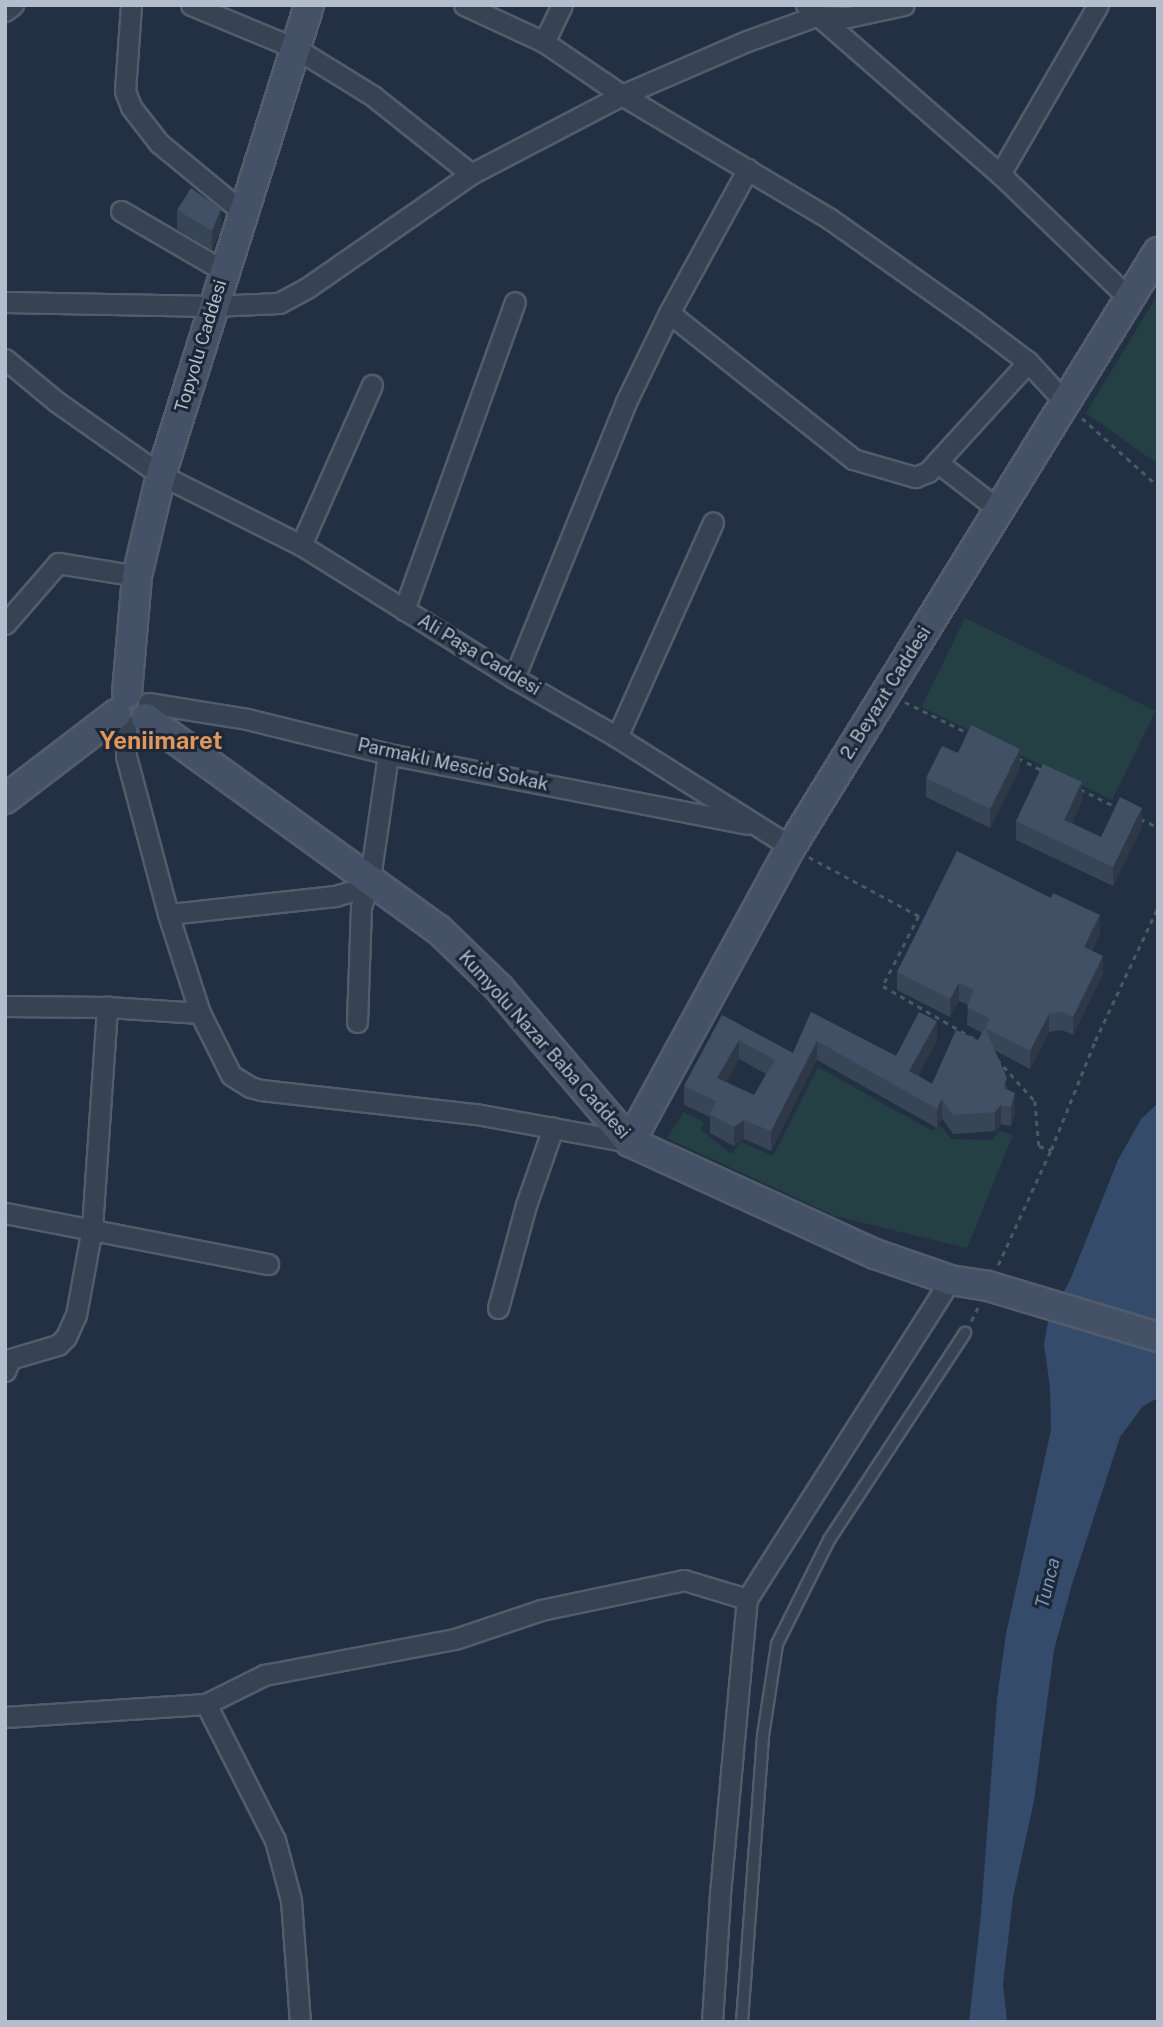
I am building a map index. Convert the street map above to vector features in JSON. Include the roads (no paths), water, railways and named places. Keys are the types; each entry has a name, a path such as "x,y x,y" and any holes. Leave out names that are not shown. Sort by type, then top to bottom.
{"street":[{"path":"5,11 13,5"},
{"path":"131,5 125,90 131,107 159,143 244,213"},
{"name":"Topyolu Caddesi","path":"133,710 137,576 161,475 309,5"},
{"path":"464,5 544,41 622,94 830,219 1028,362 1066,403"},
{"path":"544,41 562,5"},
{"path":"5,302 213,306 279,303 307,288 471,174 622,94 811,11 848,17 904,5"},
{"path":"1000,174 1098,5"},
{"path":"194,6 297,49 373,96 471,174"},
{"path":"811,11 1000,174 1130,299"},
{"path":"514,678 625,404 670,313 748,169"},
{"path":"121,211 224,271"},
{"name":"2. Beyazıt Caddesi","path":"630,1142 791,847 1158,252"},
{"path":"404,610 515,302"},
{"path":"670,313 853,458 915,477 928,472 1028,362"},
{"name":"Ali Paşa Caddesi","path":"5,359 57,402 161,475 301,545 514,678 617,737 791,847"},
{"path":"301,545 372,385"},
{"path":"937,461 999,510"},
{"path":"617,737 713,522"},
{"path":"5,624 58,564 137,576"},
{"path":"5,800 133,710"},
{"path":"133,710 126,756 168,914 200,1013 225,1066 240,1082 250,1087 476,1114 630,1142"},
{"name":"Parmaklı Mescid Sokak","path":"133,710 247,719 388,754 759,826"},
{"name":"Kumyolu Nazar Baba Caddesi","path":"133,710 438,929 477,965 630,1142 875,1254 950,1280 988,1286 1158,1337"},
{"path":"357,1022 361,907 370,878 388,754"},
{"path":"168,914 335,896 355,890 370,878"},
{"path":"5,1006 107,1007 200,1013"},
{"path":"7,1363 47,1350 66,1337 76,1315 92,1228 107,1007"},
{"path":"498,1308 526,1205 553,1128"},
{"path":"5,1213 92,1228 268,1265"},
{"path":"712,2022 721,1881 747,1599 950,1280"},
{"path":"5,1717 206,1704 264,1675 454,1639 541,1610 684,1580 747,1599"},
{"path":"206,1704 275,1840 291,1900 300,2022"}],"lane":[{"path":"742,2022 763,1736 777,1644 829,1540 965,1333"}],"water":[{"name":"Tunca","path":"1158,1103 1158,1398 1143,1406 1120,1437 1072,1584 1054,1650 1034,1801 1013,1897 1003,1984 1007,2022 969,2022 981,1914 997,1699 1006,1634 1051,1430 1050,1388 1044,1344 1048,1322 1071,1278 1118,1160 1141,1119"}],"district":[{"name":"Yeniimaret","path":"161,741"}]}
